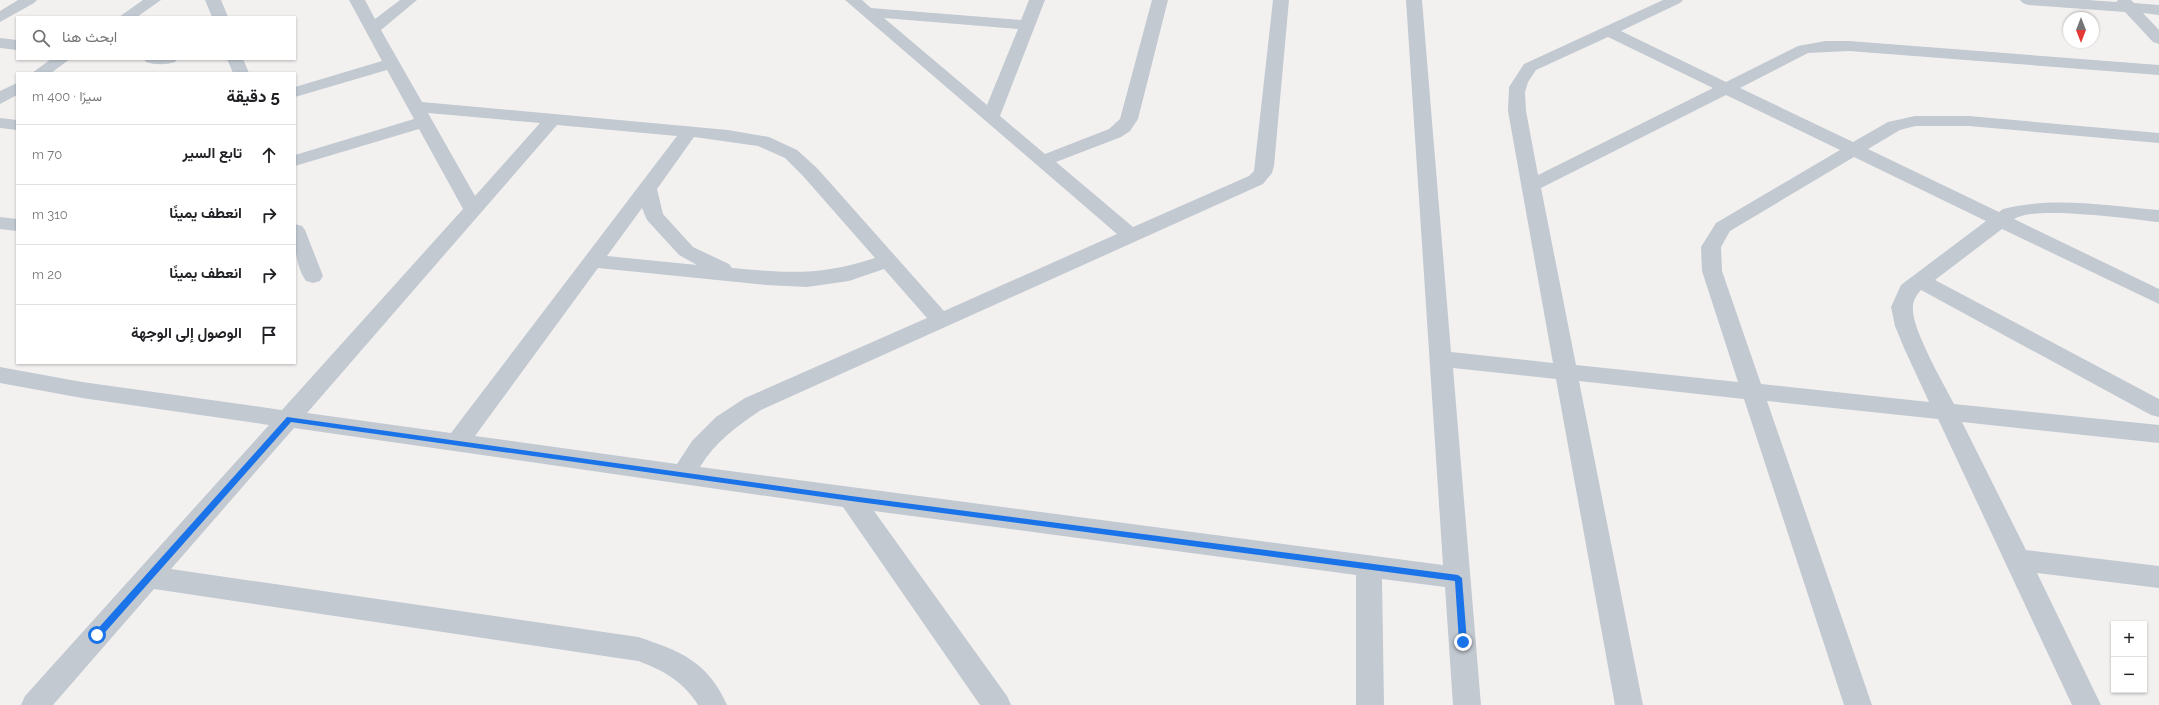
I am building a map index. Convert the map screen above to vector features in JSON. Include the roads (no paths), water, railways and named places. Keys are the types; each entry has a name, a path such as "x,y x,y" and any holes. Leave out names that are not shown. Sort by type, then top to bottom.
{"street":[{"path":"0,17 29,0"},
{"path":"129,16 153,0"},
{"path":"213,0 220,16"},
{"path":"357,0 473,210"},
{"path":"373,29 409,0"},
{"path":"853,0 1131,236"},
{"path":"991,117 1037,0"},
{"path":"1043,161 1115,133 1124,127 1129,119 1160,0"},
{"path":"683,475 700,447 719,428 753,404 1256,180 1263,173 1265,166 1281,0"},
{"path":"1414,0 1467,705"},
{"path":"1629,705 1515,94 1519,80 1530,67 1675,0"},
{"path":"2028,0 2125,4 2159,10"},
{"path":"2125,4 2159,39"},
{"path":"867,12 1027,25"},
{"path":"1608,31 2159,297"},
{"path":"0,43 16,45"},
{"path":"1531,186 1789,55 1804,49 1825,46 2159,70"},
{"path":"42,72 60,60"},
{"path":"235,60 241,72"},
{"path":"296,92 392,63"},
{"path":"0,99 16,89"},
{"path":"296,161 420,114 553,119 728,135 763,141 791,154 810,172 941,321"},
{"path":"35,705 553,119"},
{"path":"1858,705 1712,271 1709,254 1712,239 1723,227 1894,126 1915,121 1969,121 2159,138"},
{"path":"0,123 16,125"},
{"path":"457,443 689,132"},
{"path":"647,188 654,216 686,251 736,275"},
{"path":"2088,705 1945,411 1906,326 1902,306 1908,290 2010,213 2035,208 2066,208 2159,216"},
{"path":"0,223 16,225"},
{"path":"296,233 313,276"},
{"path":"593,261 736,275 807,280 849,274 888,261"},
{"path":"1920,281 2159,409"},
{"path":"1442,359 2159,434"},
{"path":"0,375 75,389 683,475 1458,578"},
{"path":"851,498 997,705"},
{"path":"2017,560 2159,577"},
{"path":"1368,566 1370,705"},
{"path":"149,577 638,650 669,659 690,673 713,705"}]}
